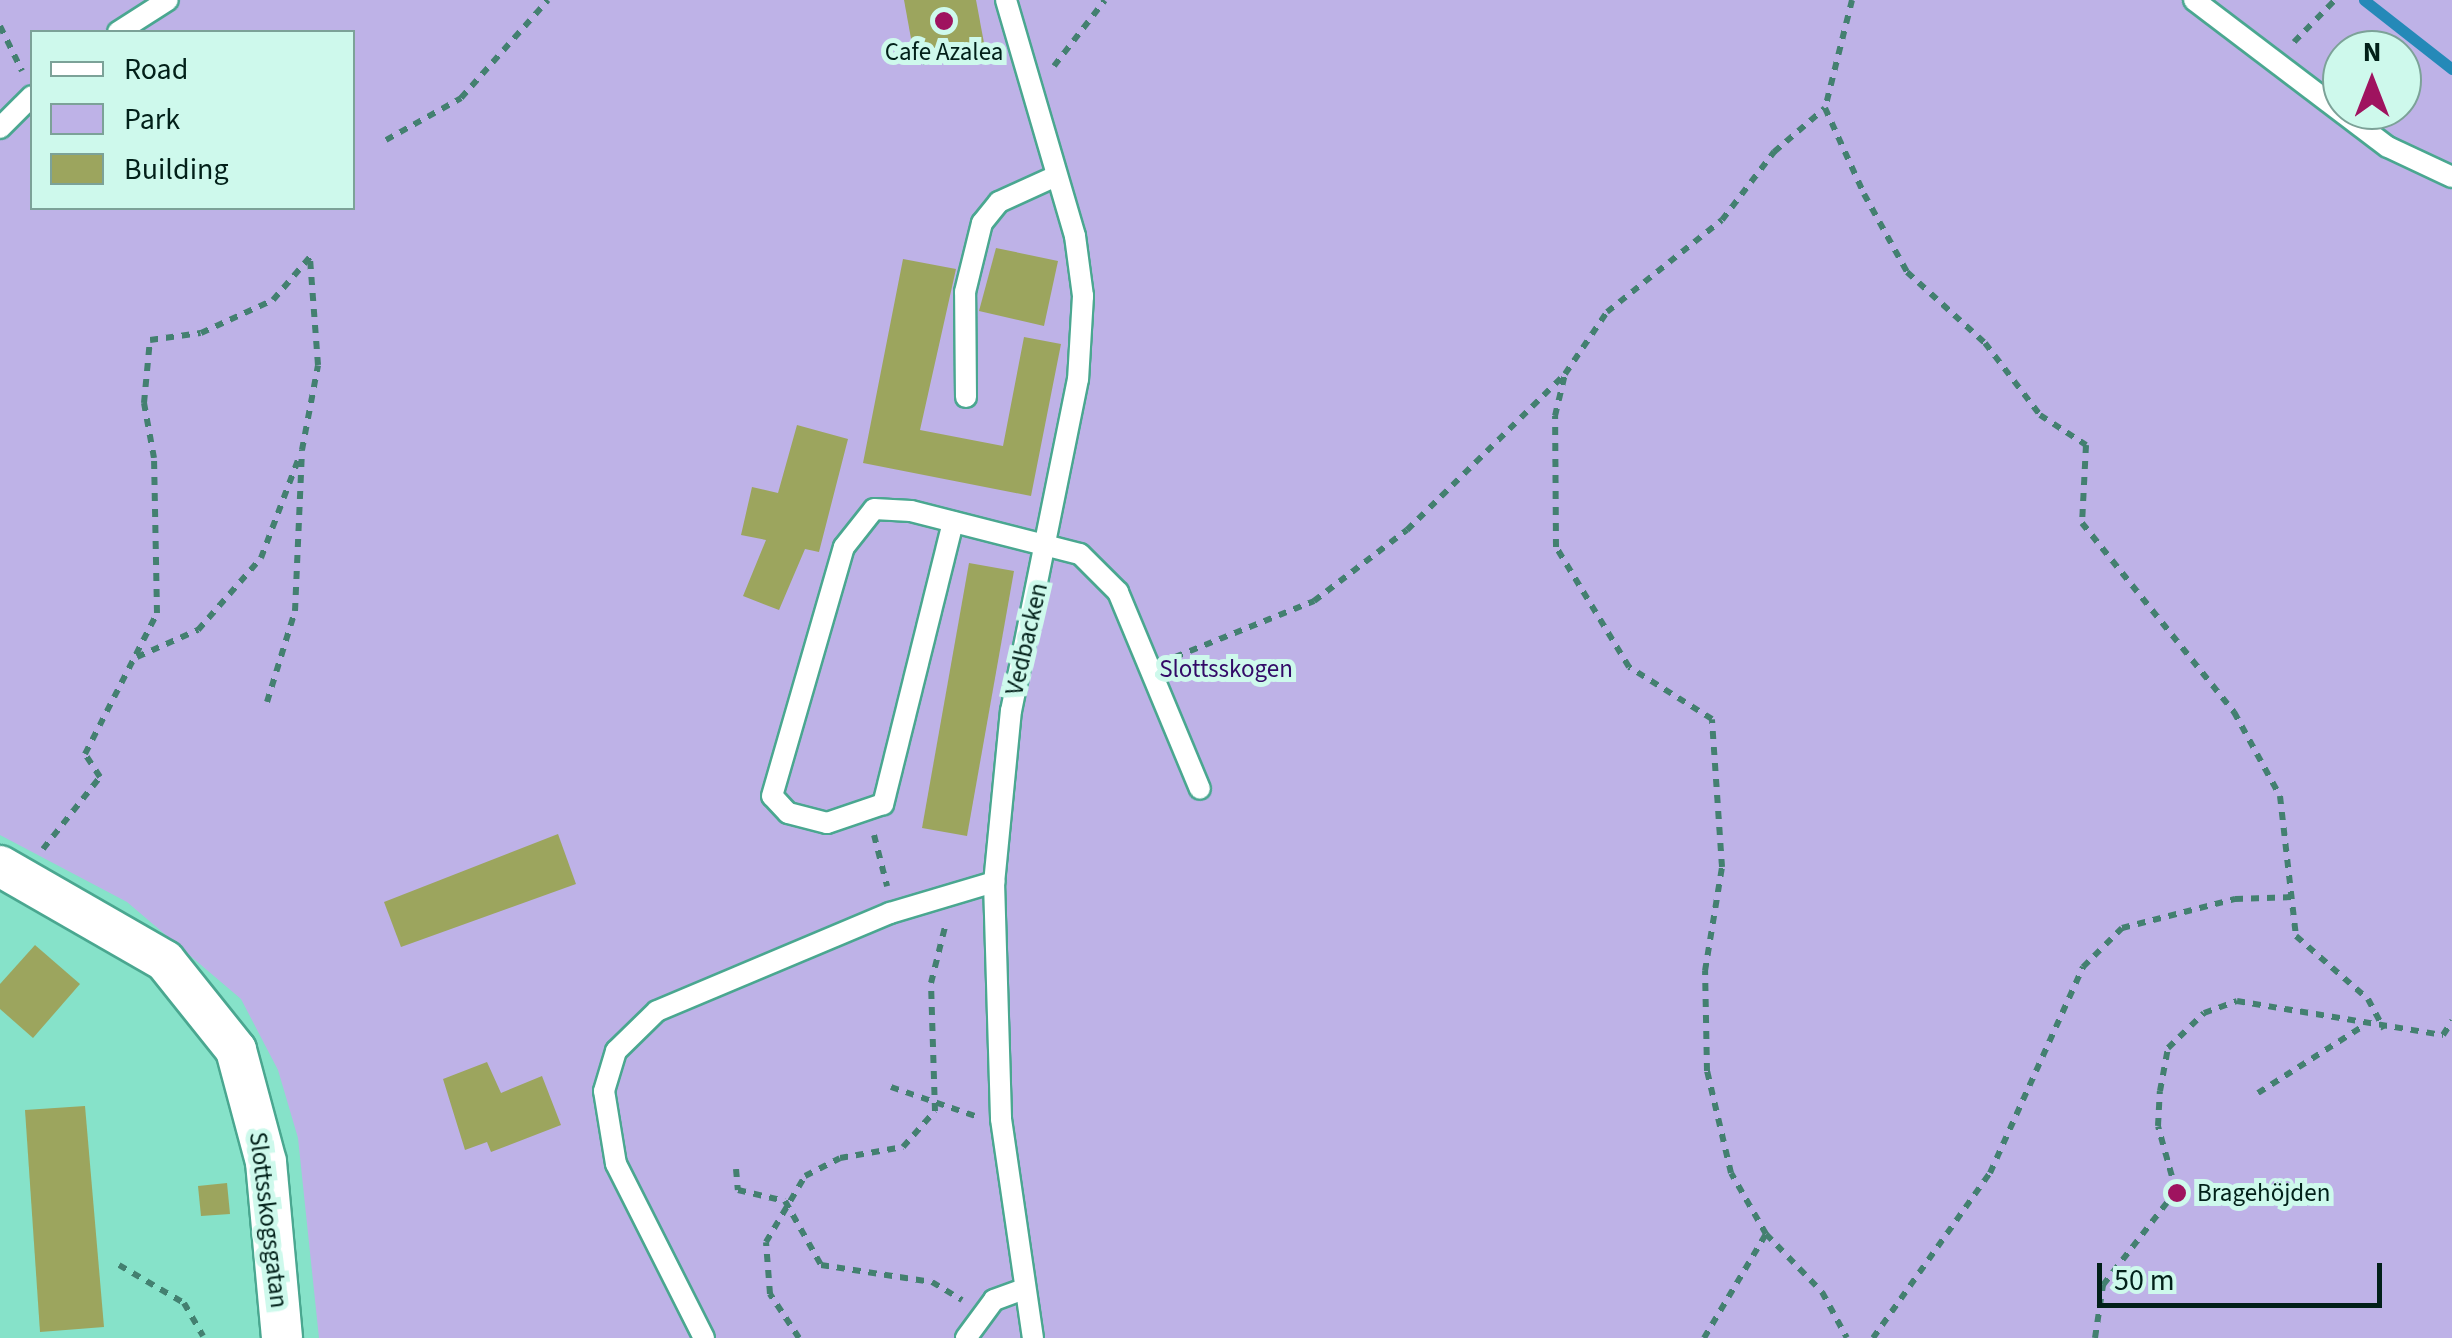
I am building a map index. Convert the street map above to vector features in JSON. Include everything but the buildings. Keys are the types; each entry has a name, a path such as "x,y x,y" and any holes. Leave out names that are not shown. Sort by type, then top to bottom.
{"street":[{"name":"Slottsskogsgatan","path":"11,872 165,960 236,1050 266,1162 282,1338"}],"lane":[{"path":"121,30 168,0"},
{"name":"Vedbacken","path":"1006,0 1015,43 1056,176 1082,296 1048,545 1011,710 994,882 1001,1124 1034,1338"},
{"path":"2194,0 2274,66 2388,147 2452,178"},
{"path":"0,128 30,98"},
{"path":"966,398 964,292 982,224 998,202 1056,176"},
{"path":"953,522 883,804 868,813 828,823 788,813 772,796 773,773 844,547 874,508 953,522 1080,554 1118,592 1155,666 1200,788"},
{"path":"704,1338 616,1164 604,1091 616,1051 657,1011 894,912 956,890 994,882"},
{"path":"966,1338 976,1316 1026,1290"}],"path":[{"path":"386,140 461,98 548,0"},
{"path":"1031,94 1106,0"},
{"path":"1155,666 1314,600 1407,530 1565,374 1606,312 1722,220 1774,152 1825,108 1852,0"},
{"path":"2274,66 2334,1"},
{"path":"0,26 30,80"},
{"path":"922,62 1015,43"},
{"path":"1825,108 1907,272 1985,343 2040,414 2086,445 2082,522 2234,712 2280,796 2296,936 2368,999 2384,1029"},
{"path":"11,872 100,777 86,754 156,613 154,458 144,402 150,340 201,333 273,300 310,256 318,365 302,450 295,612 267,702"},
{"path":"1565,374 1550,490 1556,547 1629,667 1712,719 1722,867 1705,972 1706,1071 1731,1173 1766,1234 1822,1292 1847,1338"},
{"path":"134,658 198,630 261,558 302,450"},
{"path":"868,813 894,912"},
{"path":"799,1338 776,1308 764,1257 785,1201 830,1161 903,1147 937,1105 931,983 956,890"},
{"path":"1872,1338 1990,1173 2083,967 2122,928 2235,899 2292,897"},
{"path":"2095,1338 2104,1285 2176,1191 2158,1126 2168,1048 2204,1013 2237,1000 2361,1027 2443,1035 2452,1021"},
{"path":"2258,1093 2361,1027"},
{"path":"891,1087 1001,1124"},
{"path":"736,1169 738,1190 785,1201 821,1265 932,1282 976,1316"},
{"path":"1704,1338 1766,1234"},
{"path":"119,1265 184,1303 204,1336"}],"green space":[{"name":"Slottsskogen","path":"0,0 2452,0 2452,1338 319,1338 298,1138 278,1070 241,999 127,902 0,835"}],"waterway":[{"path":"2364,0 2452,69"}],"place":[{"name":"Cafe Azalea","path":"944,21"},
{"name":"Bragehöjden","path":"2177,1193"}]}
